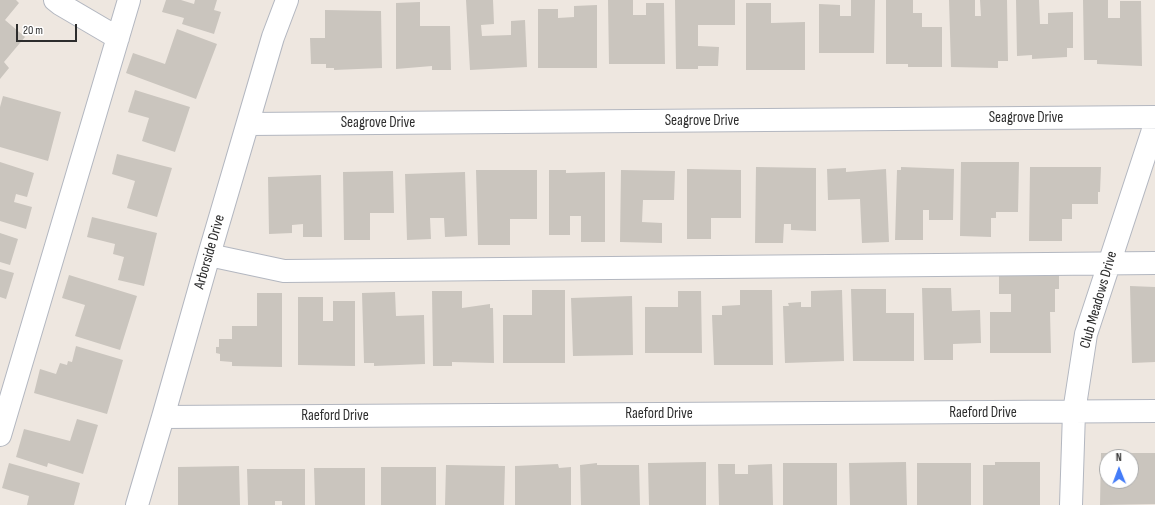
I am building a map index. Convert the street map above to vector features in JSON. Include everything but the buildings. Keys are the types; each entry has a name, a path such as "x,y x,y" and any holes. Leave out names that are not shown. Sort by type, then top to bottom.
{"street":[{"path":"55,0 118,38"},
{"path":"0,435 129,0"},
{"name":"Arborside Drive","path":"137,505 273,37 288,0"},
{"name":"Seagrove Drive","path":"248,124 1155,117"},
{"name":"Club Meadows Drive","path":"1071,505 1074,412 1086,334 1155,124"},
{"path":"209,255 284,271 1155,263"},
{"name":"Raeford Drive","path":"163,417 1155,411"}]}
